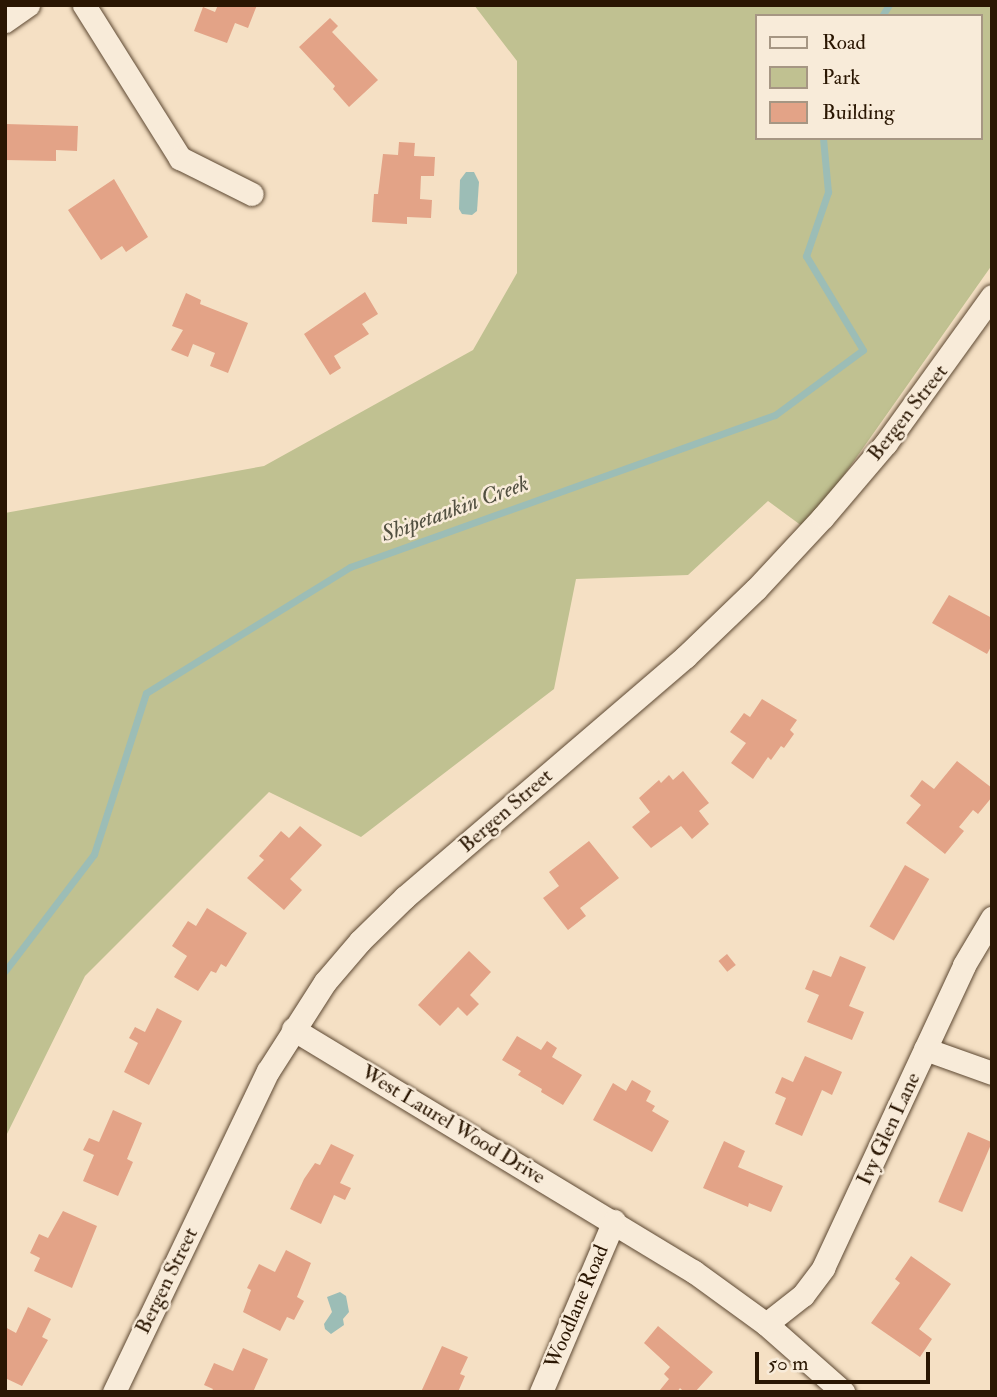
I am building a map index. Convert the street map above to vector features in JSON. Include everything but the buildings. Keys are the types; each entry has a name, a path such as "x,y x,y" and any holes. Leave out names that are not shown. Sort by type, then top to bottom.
{"street":[{"path":"5,21 28,5"},
{"path":"84,5 180,159 252,194"},
{"name":"Bergen Street","path":"114,1392 268,1072 325,982 360,941 405,897 685,657 756,589 823,517 886,443 992,296"},
{"name":"Ivy Glen Lane","path":"766,1324 803,1295 823,1268 964,965 992,918"},
{"name":"West Laurel Wood Drive","path":"293,1029 693,1270 766,1324 843,1392"},
{"path":"925,1049 992,1073"},
{"name":"Woodlane Road","path":"541,1392 614,1221"}],"green space":[{"path":"474,5 992,5 992,265 806,529 768,501 688,575 576,579 554,689 361,837 269,792 85,976 5,1138 5,513 264,466 473,350 517,273 517,61"}],"water":[{"path":"466,172 474,172 479,182 477,211 472,215 462,214 459,209 460,180"},
{"path":"340,1292 346,1296 349,1312 343,1319 344,1325 331,1334 324,1324 332,1312 327,1297"}],"waterway":[{"name":"Shipetaukin Creek","path":"883,14 889,5"},
{"name":"Shipetaukin Creek","path":"5,971 94,854 146,693 350,567 775,415 863,350 806,256 828,192 823,140"}]}
